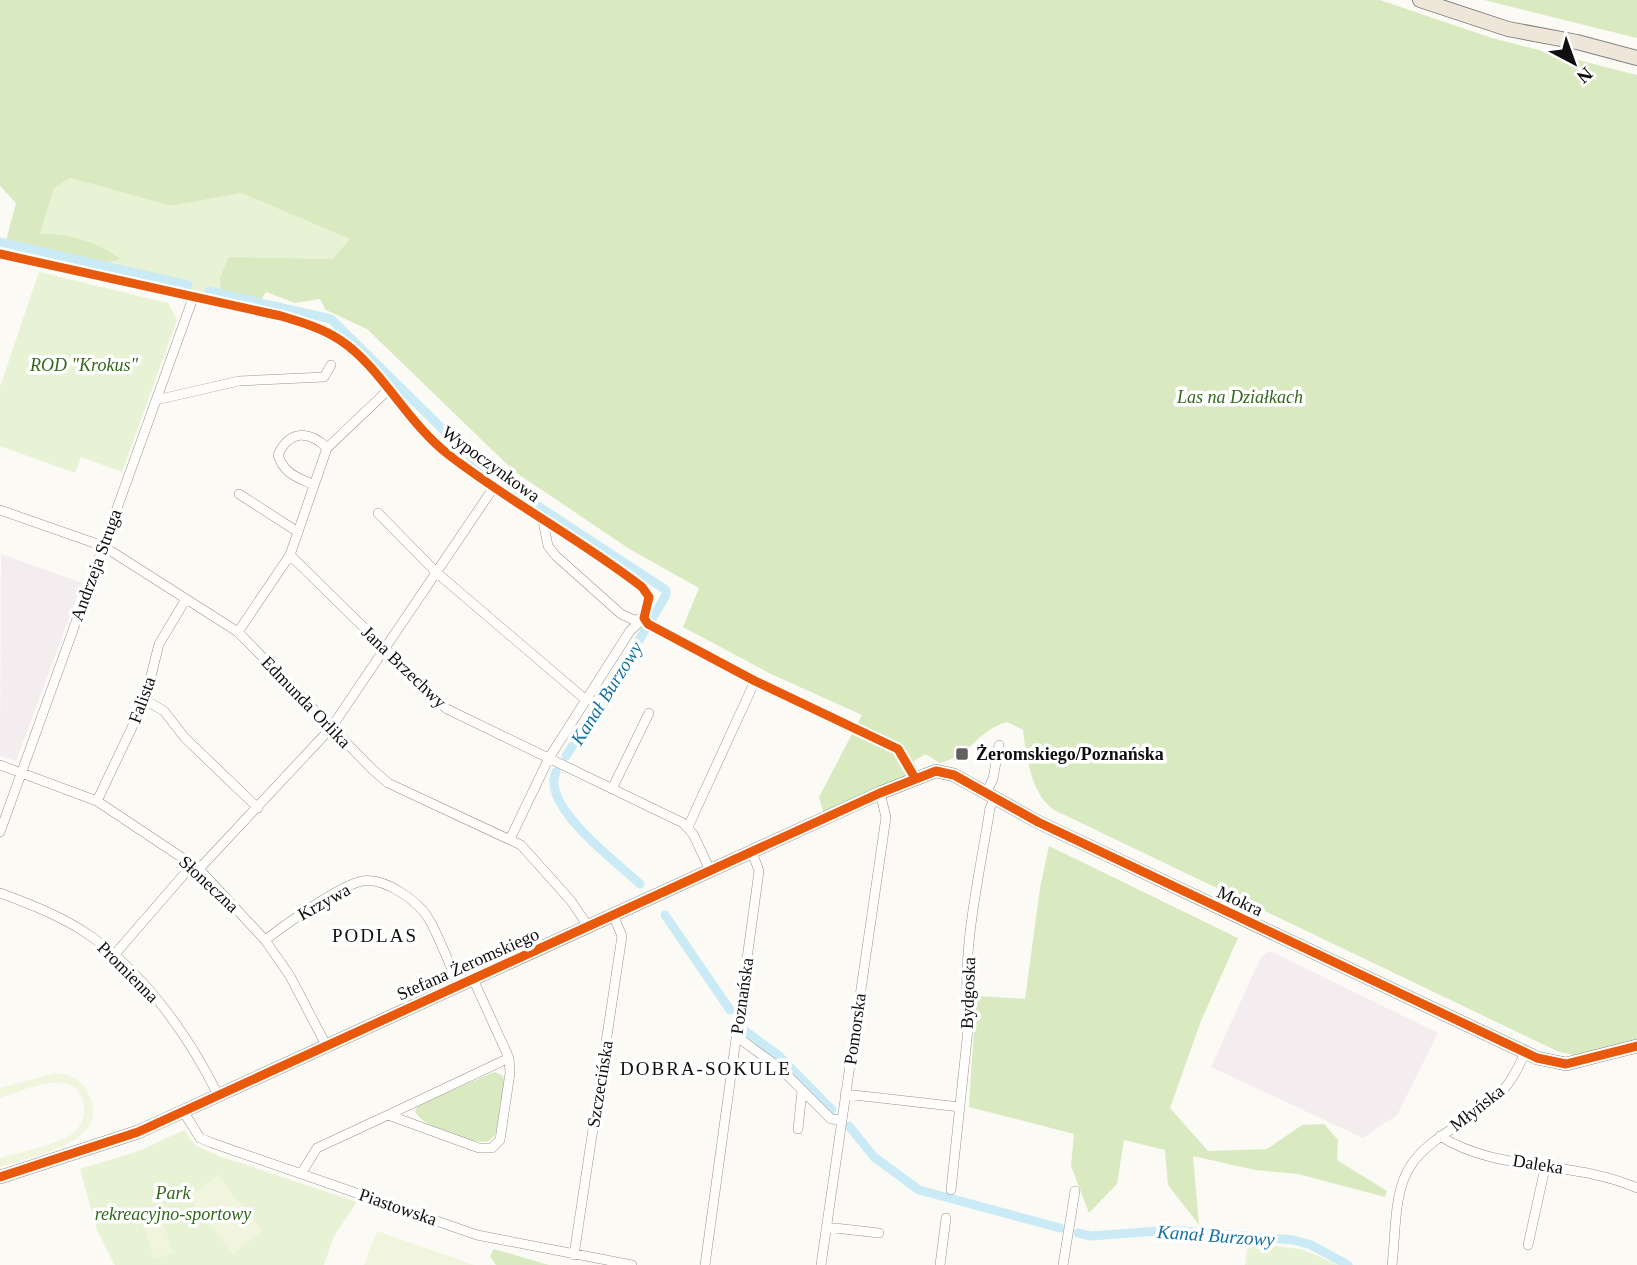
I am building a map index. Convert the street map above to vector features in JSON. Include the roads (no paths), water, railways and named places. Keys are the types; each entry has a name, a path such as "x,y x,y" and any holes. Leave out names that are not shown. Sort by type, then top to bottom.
{"main road":[{"path":"1420,0 1536,36 1555,46 1609,59 1637,60"}],"street":[{"name":"Wypoczynkowa","path":"0,254 295,320 331,335 370,368 387,391 440,448 642,587 649,597 644,618"},
{"name":"Andrzeja Struga","path":"0,832 193,299"},
{"path":"156,400 239,382 324,377 331,365"},
{"path":"238,632 290,555 327,448 387,391"},
{"path":"314,485 290,474 282,466 278,455 283,445 293,436 306,434 327,448"},
{"path":"115,954 196,867 258,808 331,728 494,487"},
{"path":"239,494 298,532"},
{"name":"Edmunda Orlika","path":"0,510 103,546 238,632 388,783 520,845 564,893 588,926"},
{"path":"378,513 437,573 586,701"},
{"name":"Wypoczynkowa","path":"543,521 548,546 556,556 621,614 634,620 644,618"},
{"name":"Jana Brzechwy","path":"290,555 447,709 688,827"},
{"name":"Falista","path":"97,801 145,700 159,644 186,599"},
{"name":"Wypoczynkowa","path":"644,618 654,628 755,681 898,750 915,778"},
{"path":"510,839 549,758 630,631 644,618"},
{"path":"710,870 688,827 755,681"},
{"path":"145,700 164,711 185,738 258,808"},
{"path":"612,789 649,713"},
{"name":"Bydgoska","path":"951,1190 969,1020 969,957 999,745"},
{"name":"Słoneczna","path":"0,765 97,801 196,867 265,940 290,976 326,1045"},
{"name":"Stefana Żeromskiego","path":"0,1177 112,1143 880,793 915,778 946,771"},
{"name":"Mokra","path":"946,771 1038,822 1525,1053"},
{"name":"Pomorska","path":"821,1265 886,817 880,793"},
{"name":"Poznańska","path":"705,1265 759,871 752,852"},
{"name":"Krzywa","path":"265,940 304,911 363,881 383,884 415,902 429,919 458,986"},
{"name":"Promienna","path":"0,893 65,920 115,954 178,1027 218,1095"},
{"name":"Szczecińska","path":"574,1255 622,936 613,915"},
{"path":"388,1115 479,1148 492,1148 500,1140 510,1073 509,1058 473,979"},
{"path":"736,1036 769,1059 831,1119 841,1120"},
{"path":"1525,1053 1560,1064 1637,1046"},
{"name":"Młyńska","path":"1392,1265 1404,1180 1411,1165 1440,1136 1499,1095 1511,1080 1525,1053"},
{"path":"301,1174 317,1148 509,1058"},
{"path":"798,1129 802,1091"},
{"path":"845,1094 960,1107"},
{"name":"Piastowska","path":"183,1111 200,1138 301,1174 477,1234 632,1265"},
{"name":"Daleka","path":"1440,1136 1457,1147 1545,1168 1580,1170 1637,1188"},
{"path":"1528,1245 1545,1168"},
{"path":"1063,1265 1075,1191"},
{"path":"940,1265 946,1218"},
{"path":"826,1227 880,1233"}],"waterway":[{"name":"Kanał Burzowy","path":"0,242 188,285"},
{"name":"Kanał Burzowy","path":"209,291 331,319 485,471"},
{"name":"Kanał Burzowy","path":"506,485 666,590 666,595 652,619"},
{"name":"Kanał Burzowy","path":"566,756 646,629"},
{"name":"Kanał Burzowy","path":"556,772 554,786 559,801 570,817 640,884"},
{"name":"Kanał Burzowy","path":"665,915 730,1010"},
{"name":"Kanał Burzowy","path":"745,1031 778,1055 832,1110"},
{"name":"Kanał Burzowy","path":"849,1126 874,1157 919,1190 1060,1228"},
{"name":"Kanał Burzowy","path":"1078,1233 1091,1236 1171,1230 1294,1240 1311,1245 1348,1265"}],"place":[{"name":"Żeromskiego/Poznańska","path":"962,754"}],"district":[{"name":"PODLAS","path":"375,935"},
{"name":"DOBRA-SOKULE","path":"706,1068"}],"park label":[{"name":"ROD \"Krokus\"","path":"84,365"},
{"name":"Las na Działkach","path":"1240,397"},
{"name":"Park rekreacyjno-sportowy","path":"173,1203"}]}
